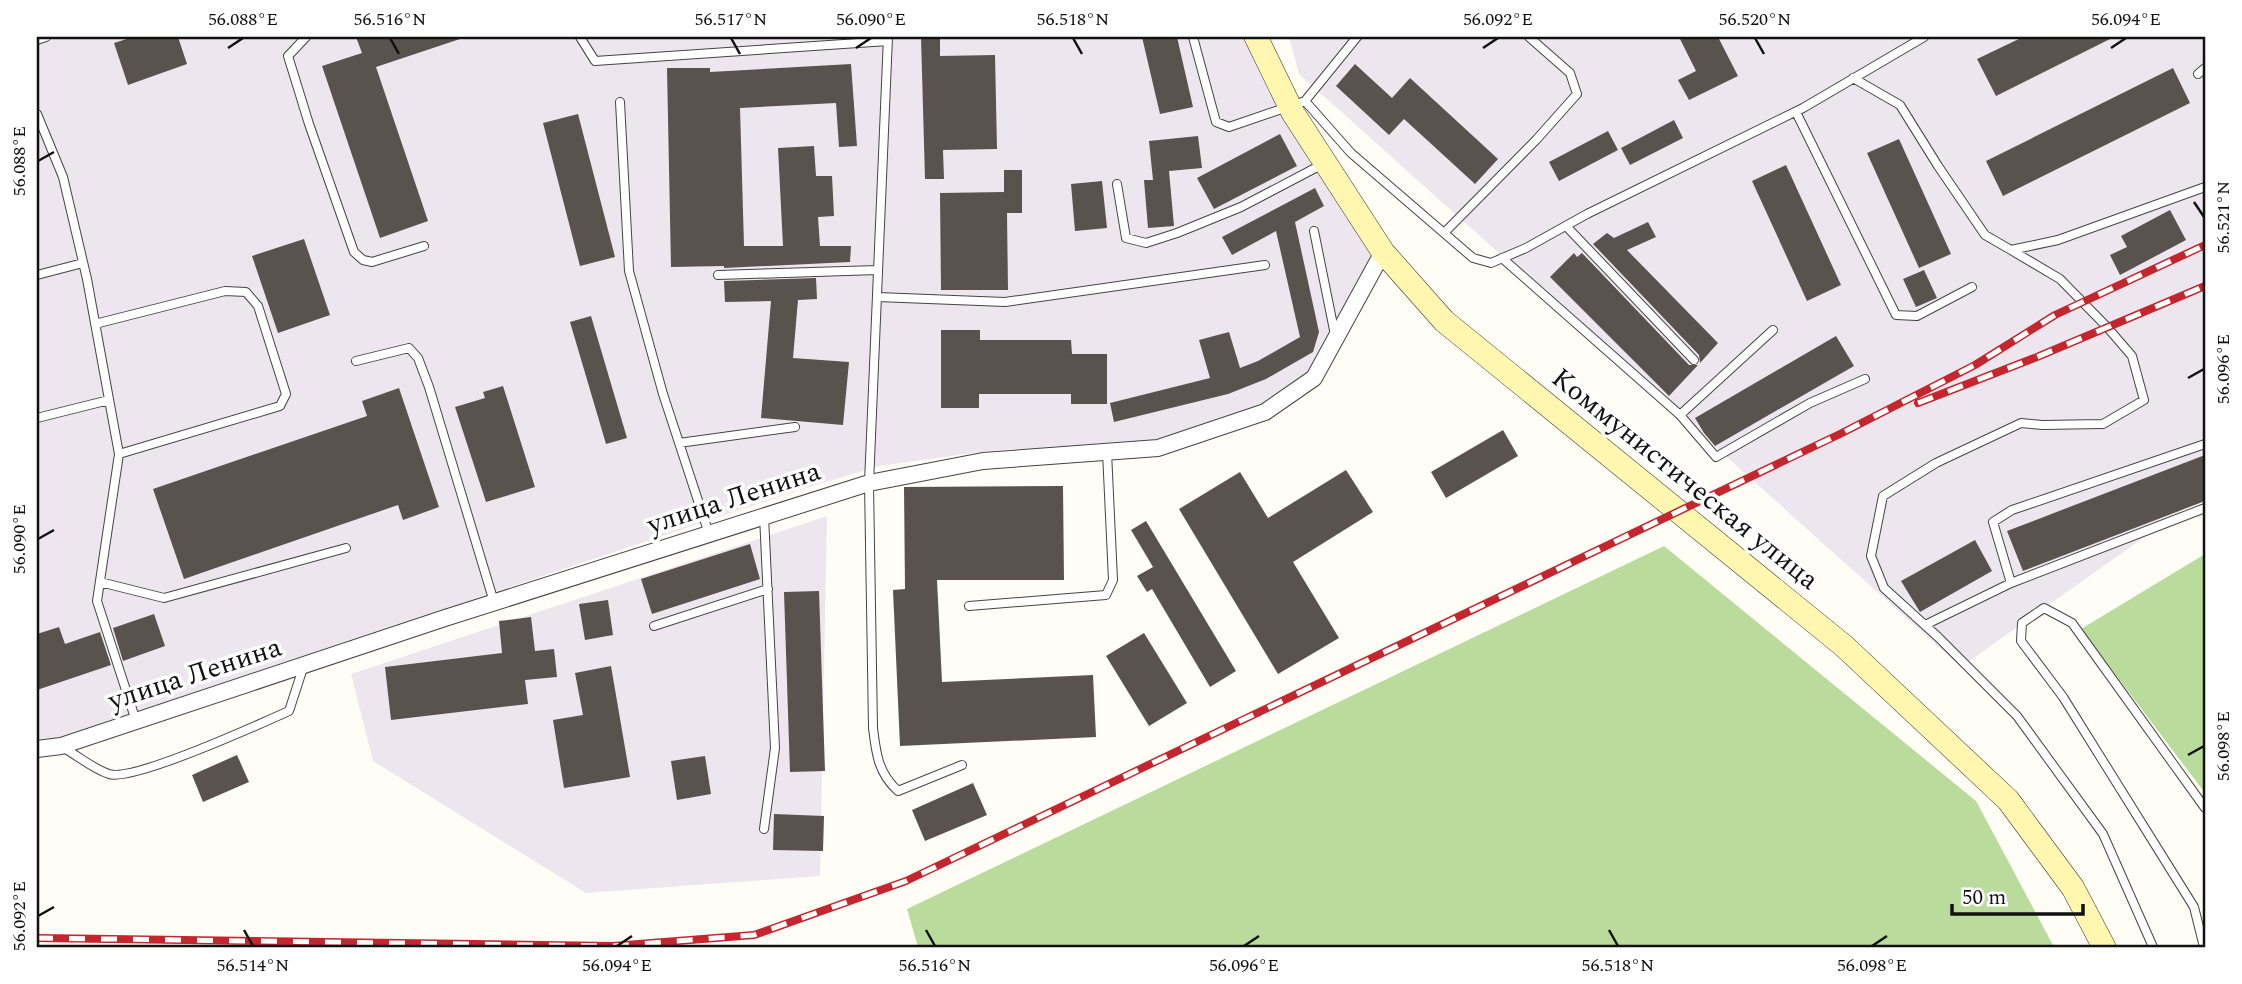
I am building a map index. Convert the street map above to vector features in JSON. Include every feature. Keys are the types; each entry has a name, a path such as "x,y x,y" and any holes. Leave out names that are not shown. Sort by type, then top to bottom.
{"main road":[{"name":"Коммунистическая улица","path":"1256,37 1297,103 1325,163 1383,252 1444,321 1844,646 2008,800 2073,887 2104,947"}],"street":[{"name":"улица Ленина","path":"37,750 61,746 495,602 869,483 983,461 1158,449 1265,412 1314,378 1383,252"}],"lane":[{"path":"37,40 46,37"},
{"path":"306,37 288,56 354,252 363,260 372,262 424,246"},
{"path":"580,37 595,61 888,39 869,483 873,728 876,760 887,781 898,791 962,765"},
{"path":"1193,37 1216,122 1229,127 1297,103 1357,37"},
{"path":"1444,233 1536,140 1577,94 1570,73 1529,37"},
{"path":"1297,103 1473,258 1491,262 1796,111 1924,37"},
{"path":"1853,78 1900,105 1985,235 2060,279 2132,356 2144,400 2104,424 2021,423 1936,463 1883,496 1871,556 1884,588 2017,716 2103,834 2153,947"},
{"path":"620,102 629,271 679,443 709,534"},
{"path":"1796,111 1896,315 1916,316 1972,287"},
{"path":"37,114 63,177 83,263 119,454 97,601 136,721"},
{"path":"1117,184 1126,238 1146,243 1241,207 1325,163"},
{"path":"2011,250 2058,240 2205,187"},
{"path":"1566,226 1695,360"},
{"path":"1314,231 1336,338"},
{"path":"1502,258 1680,415 1716,457 1810,403 1865,379"},
{"path":"37,275 83,263"},
{"path":"877,297 1005,302 1265,265"},
{"path":"718,275 878,270"},
{"path":"95,324 225,291 246,292 258,306 286,394 280,406 119,454"},
{"path":"1680,415 1773,330"},
{"path":"356,362 409,348 418,358 495,602"},
{"path":"37,418 109,400"},
{"path":"679,443 795,427"},
{"path":"2011,583 1993,522 2012,510 2205,444"},
{"path":"969,606 1106,595 1113,580 1107,452"},
{"path":"1925,625 2011,583 2205,508"},
{"path":"764,516 775,748 764,828"},
{"path":"100,582 164,598 346,548"},
{"path":"654,626 768,589"},
{"path":"2204,947 2194,907 2063,697 2021,641 2022,624 2044,608 2072,623 2205,808"},
{"path":"61,746 111,775 135,773 289,711 304,665"}],"shaded area":[{"path":"37,37 1249,37 1374,250 1309,373 1264,405 1159,440 988,451 879,466 60,737 37,742"},
{"path":"1289,37 2205,37 2205,494 1961,667 1299,74"},
{"path":"827,516 820,876 586,893 373,761 351,674"}],"green space":[{"path":"1664,546 1976,801 2054,947 918,947 907,909"},
{"path":"2205,554 2205,793 2081,629"}],"building":[{"path":"133,37 178,37 187,64 128,85 114,43"},
{"path":"356,37 460,39 376,67 428,221 380,238 322,66 362,53"},
{"path":"921,37 940,37 940,56 995,55 997,149 943,150 944,179 925,179"},
{"path":"1142,37 1177,37 1193,107 1160,114"},
{"path":"1679,37 1718,37 1738,76 1689,100 1678,80 1696,71"},
{"path":"2023,37 2114,37 1996,96 1977,59"},
{"path":"851,64 857,146 839,147 836,103 740,108 744,246 783,246 778,148 814,146 816,176 832,176 834,216 818,217 820,246 851,246 850,262 724,268 671,267 667,68 710,68 710,72"},
{"path":"1355,64 1392,98 1410,78 1498,159 1475,184 1404,119 1389,135 1336,86"},
{"path":"2173,68 2190,103 2003,196 1986,161"},
{"path":"578,114 615,257 580,266 543,123"},
{"path":"1674,120 1683,138 1630,165 1621,148"},
{"path":"1608,131 1618,150 1559,181 1549,162"},
{"path":"1280,134 1297,166 1214,209 1197,178"},
{"path":"1198,136 1202,168 1169,171 1174,226 1148,228 1144,180 1153,180 1149,141"},
{"path":"1899,139 1951,254 1919,268 1867,153"},
{"path":"1786,165 1841,285 1807,301 1752,181"},
{"path":"1004,170 1022,170 1022,213 1007,213 1008,290 941,290 940,193 1004,192"},
{"path":"1102,181 1107,228 1075,231 1071,184"},
{"path":"1315,188 1324,206 1295,222 1319,332 1313,352 1266,379 1228,394 1114,422 1110,403 1210,378 1199,340 1229,332 1240,368 1300,337 1276,231 1232,255 1222,237"},
{"path":"2170,210 2186,240 2120,275 2110,255 2127,247 2121,236"},
{"path":"1648,222 1656,237 1627,250 1718,343 1700,363 1699,355 1593,244 1607,233 1614,238"},
{"path":"304,239 330,315 278,333 252,256"},
{"path":"1574,253 1577,257 1582,253 1689,365 1698,365 1669,396 1550,277"},
{"path":"1924,270 1937,298 1916,307 1903,279"},
{"path":"816,278 817,299 798,300 793,358 849,362 843,425 761,418 771,301 725,302 724,281"},
{"path":"591,316 627,438 606,444 570,322"},
{"path":"941,330 980,330 980,340 1071,340 1072,354 1107,354 1107,404 1071,404 1071,394 979,394 979,408 941,408"},
{"path":"1836,336 1854,366 1715,446 1704,433 1695,418"},
{"path":"503,386 535,487 486,502 455,407 485,398 483,392"},
{"path":"399,388 439,507 403,520 398,505 184,579 153,489 367,416 362,401"},
{"path":"1503,430 1518,456 1446,498 1431,472"},
{"path":"2205,455 2205,501 2023,571 2007,531"},
{"path":"1346,470 1373,512 1293,562 1339,638 1278,674 1179,509 1240,472 1268,518"},
{"path":"1063,486 1064,580 937,580 942,682 1093,675 1096,737 900,746 893,590 905,589 904,487"},
{"path":"1146,521 1236,671 1210,687 1152,589 1147,592 1137,576 1153,567 1131,530"},
{"path":"1975,540 1992,571 1920,612 1901,581"},
{"path":"750,544 760,579 652,614 641,579"},
{"path":"819,591 825,771 790,772 784,592"},
{"path":"608,600 613,635 585,640 579,604"},
{"path":"154,614 165,646 123,661 113,628"},
{"path":"531,617 535,651 554,649 557,677 525,680 528,704 391,720 385,667 502,653 499,621"},
{"path":"59,627 65,644 100,632 111,665 37,690 37,634"},
{"path":"1144,633 1187,703 1149,726 1106,656"},
{"path":"611,666 630,777 564,788 553,720 583,715 575,673"},
{"path":"237,755 249,782 203,802 192,775"},
{"path":"705,756 711,794 677,800 671,761"},
{"path":"973,783 987,815 925,841 912,810"},
{"path":"774,814 824,816 823,851 773,850"}],"railway":[{"path":"37,938 613,946 754,935 906,881 1840,434 1975,365 2055,315 2205,245"},
{"path":"1918,403 2037,357 2205,286"}]}
